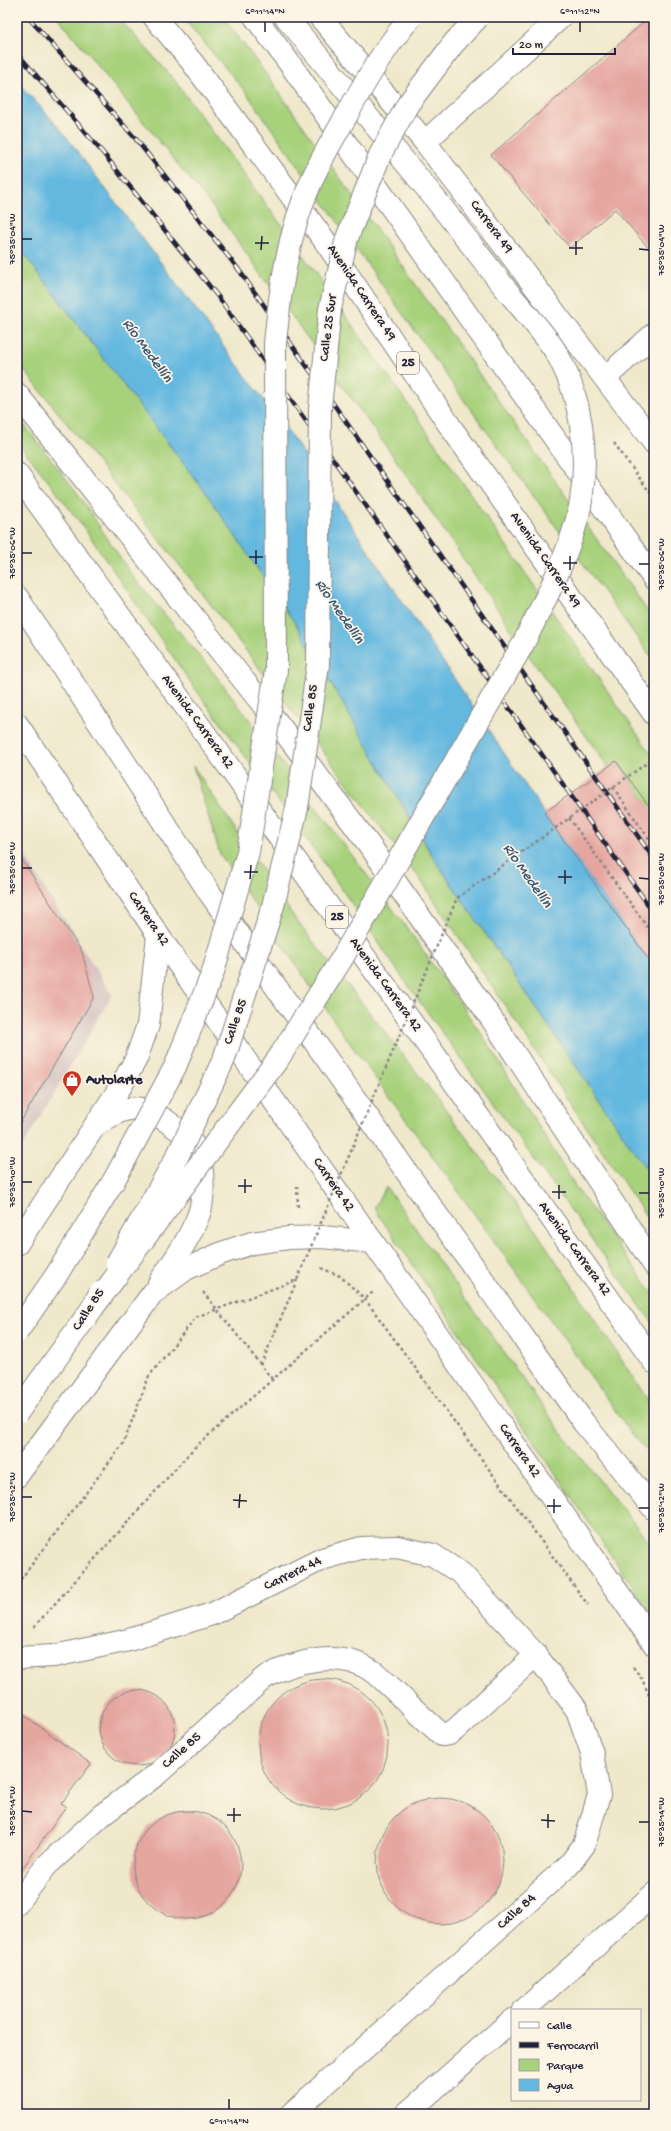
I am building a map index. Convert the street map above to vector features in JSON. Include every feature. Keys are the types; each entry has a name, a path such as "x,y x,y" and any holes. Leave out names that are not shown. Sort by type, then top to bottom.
{"main road":[{"name":"Avenida Carrera 49","path":"154,17 192,62 325,241 452,429 654,714"},
{"path":"255,17 300,77 654,579"},
{"path":"91,1310 278,1059 341,960 523,644 547,595 572,531 581,502 584,456 579,418 572,390 565,372 553,349 428,190 286,17"},
{"name":"Carrera 49","path":"320,17 425,142 606,377 654,443"},
{"path":"17,1332 57,1274 114,1182 175,1066 213,972 248,852 276,670 275,344 279,293 293,235 310,183 364,83 397,34 411,17"},
{"name":"Calle 25 Sur","path":"318,583 320,408 330,309 347,238 380,155 408,104 454,43 478,17"},
{"path":"425,142 562,17"},
{"path":"606,377 654,334"},
{"path":"17,394 283,730 370,846 489,1015 654,1265"},
{"name":"Avenida Carrera 42","path":"17,474 214,746 654,1362"},
{"name":"Calle 85","path":"17,1413 91,1310 178,1155 224,1059 249,986 273,906 297,808 318,665 318,583"},
{"path":"17,597 211,895 584,1423 654,1509"},
{"name":"Carrera 42","path":"17,724 158,935 654,1644"},
{"path":"17,1244 121,1086 136,1059 148,1025 158,935"},
{"path":"17,1476 153,1293 200,1214 203,1187 198,1153 177,1126 142,1108 122,1110 95,1126"},
{"path":"153,1293 186,1269 222,1253 252,1243 289,1238 322,1237 373,1242"},
{"name":"Carrera 44","path":"17,1658 54,1656 121,1642 212,1614 322,1559 361,1548 397,1547 433,1555 462,1574 536,1656"},
{"name":"Calle 85","path":"17,1904 47,1865 102,1816 156,1774 264,1678 283,1667 307,1660 329,1659 350,1662 374,1672 442,1735 450,1734 536,1656"},
{"name":"Calle 84","path":"291,2114 569,1865 584,1845 599,1795 592,1753 577,1710 536,1656"},
{"path":"525,2009 654,1894"},
{"path":"406,2114 511,2021"}],"path":[{"path":"261,1365 457,898 654,758"},
{"path":"612,787 654,846"},
{"path":"569,818 654,936"},
{"path":"303,1262 310,1262"},
{"path":"316,1265 340,1276 365,1299 590,1608"},
{"path":"30,1631 194,1448 394,1273"},
{"path":"17,1584 123,1444 149,1376 196,1317 297,1280"},
{"path":"203,1292 272,1379"},
{"path":"633,1666 642,1679 654,1707"}],"shaded area":[{"path":"17,844 112,995 17,1156"}],"green space":[{"path":"58,17 118,17 172,77 285,230 654,758 654,814 617,761 608,767 532,660 396,460 215,210"},
{"path":"182,17 223,17 269,78 654,620 654,661 458,392 245,91"},
{"path":"17,245 206,493 297,626 433,857 654,1180 654,1228 418,876 208,601 17,361"},
{"path":"17,416 76,491 131,574 217,677 410,932 489,1045 577,1189 654,1295 654,1325 402,977 321,859 191,683 82,525 17,441"},
{"path":"193,766 296,920 433,1093 536,1231 654,1409 654,1457 637,1441 341,1031 220,854"},
{"path":"386,1187 563,1435 654,1548 654,1618 374,1208"}],"water":[{"name":"Río Medellín","path":"17,81 62,131 300,448 544,813 654,967 654,1180 433,857 297,626 206,493 17,245"}],"building":[{"path":"650,17 654,17 654,248 651,251 615,209 570,248 491,155"},
{"path":"616,761 654,813 654,967 544,813"},
{"path":"17,852 82,952 94,997 17,1128"},
{"path":"329,1679 348,1684 369,1698 383,1719 387,1731 387,1757 383,1769 369,1790 348,1804 336,1808 317,1809 298,1804 277,1790 263,1769 259,1757 258,1738 263,1719 277,1698 298,1684 310,1680"},
{"path":"137,1690 152,1693 164,1701 172,1713 175,1728 172,1743 164,1755 152,1763 137,1766 122,1763 110,1755 102,1743 99,1728 102,1713 110,1701 122,1693"},
{"path":"17,1710 91,1764 61,1804 66,1807 17,1876"},
{"path":"446,1798 470,1805 485,1816 496,1831 502,1849 502,1873 496,1891 485,1906 470,1917 452,1923 434,1924 410,1917 395,1906 384,1891 378,1873 377,1855 384,1831 395,1816 410,1805 428,1799"},
{"path":"187,1811 208,1815 225,1827 237,1844 241,1865 237,1886 225,1903 208,1915 187,1919 166,1915 149,1903 137,1886 133,1865 137,1844 149,1827 166,1815"}],"railway":[{"path":"28,17 135,138 239,270 654,859"},
{"path":"17,53 103,153 219,298 654,913"}],"place":[{"name":"Autolarte","path":"72,1097"}]}
